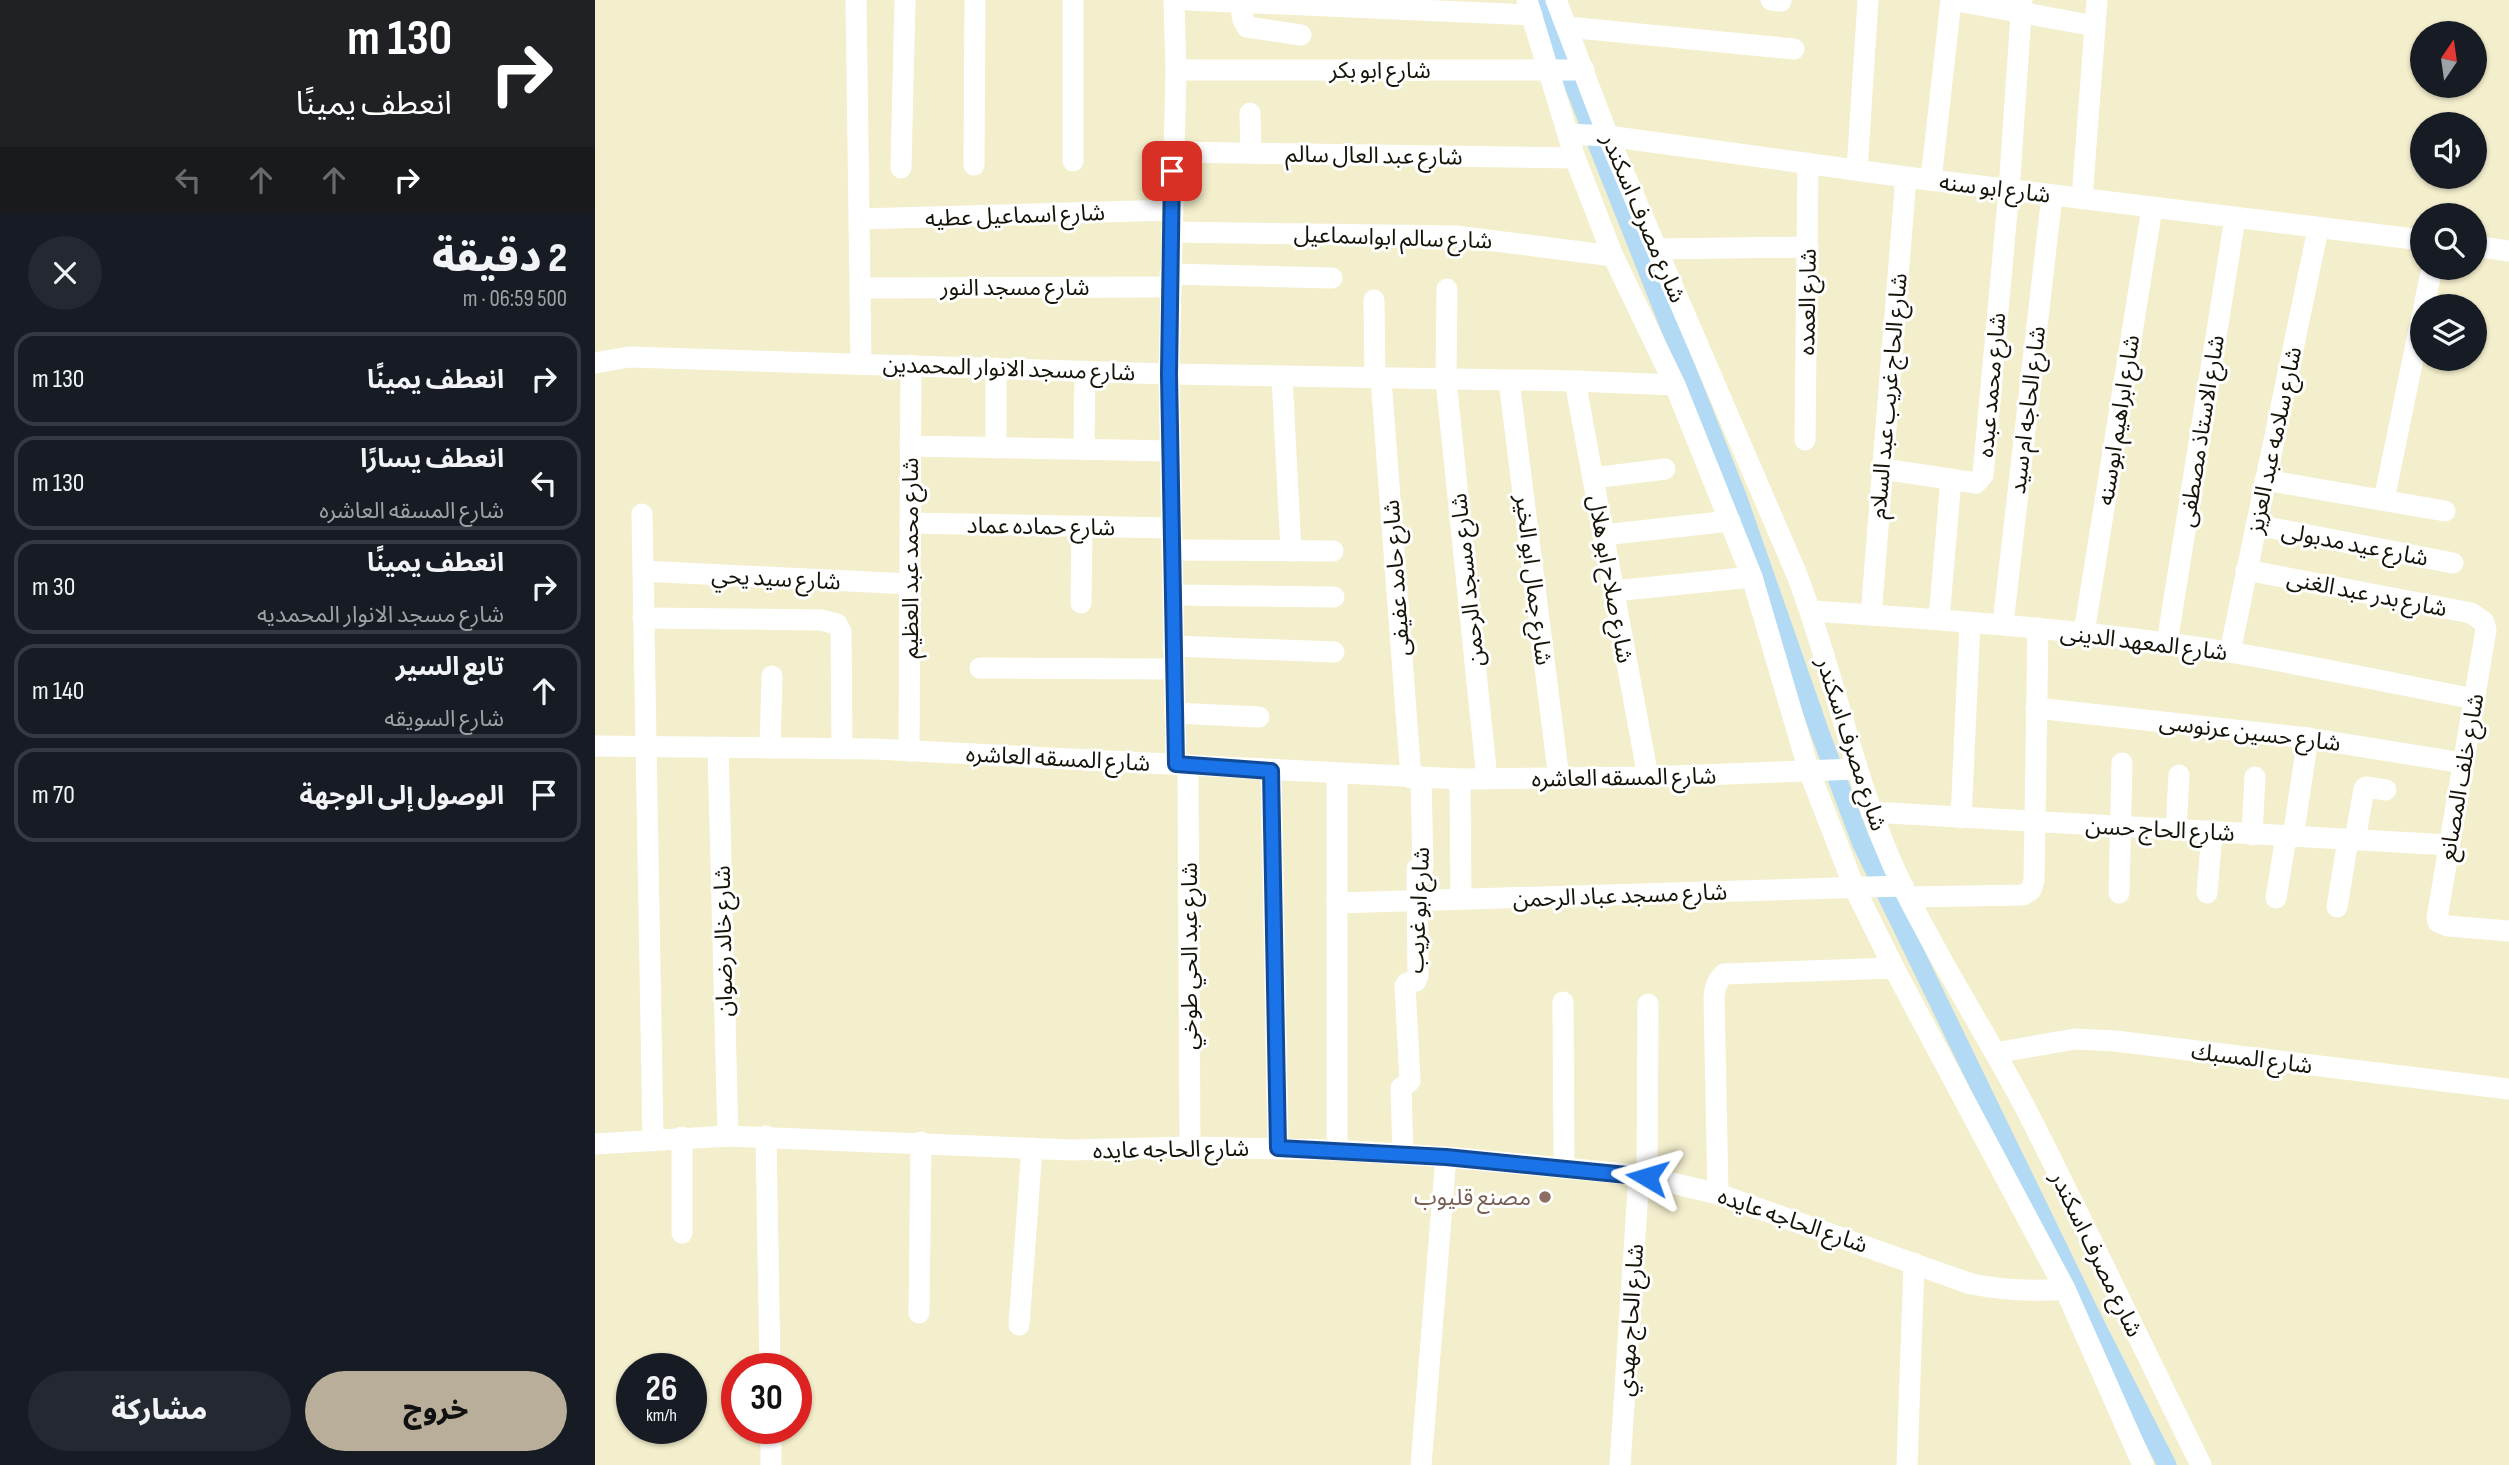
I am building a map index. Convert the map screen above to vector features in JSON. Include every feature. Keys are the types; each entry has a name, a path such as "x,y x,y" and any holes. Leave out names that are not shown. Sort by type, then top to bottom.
{"street":[{"path":"856,0 861,364"},
{"path":"901,168 905,0"},
{"path":"974,165 975,0"},
{"path":"1073,0 1073,161"},
{"name":"شارع عبد الحي طوخي","path":"1174,0 1176,70 1169,374 1171,528 1175,713 1182,764 1190,1147"},
{"path":"1188,0 1530,7"},
{"name":"شارع مصرف اسكندر","path":"1556,0 1608,136 1811,611 1856,769 1871,812 1906,892 2027,1111 2201,1465"},
{"path":"1857,170 1868,0"},
{"path":"1931,180 1952,0 2022,6 2095,26"},
{"path":"2082,199 2097,0"},
{"path":"1247,2 1243,20 1247,27 1301,35"},
{"path":"2009,190 2022,6"},
{"name":"شارع مصرف اسكندر","path":"1530,7 1575,158 1613,256 1675,385 1752,577 1809,771 1855,889 2064,1289 2143,1465"},
{"path":"1567,27 1794,49"},
{"name":"شارع ابو بكر","path":"1176,70 1584,70"},
{"path":"1250,113 1251,153"},
{"name":"شارع ابو سنه","path":"1568,134 1608,136 1906,177 2410,239"},
{"name":"شارع عبد العال سالم","path":"1173,152 1575,158"},
{"name":"شارع العمده","path":"1805,440 1808,163"},
{"name":"شارع الحاج غريب عبد السلام","path":"1871,615 1906,177"},
{"name":"شارع محمد عبده","path":"1882,469 1976,483 1983,475 2009,190"},
{"name":"شارع الحاجه ام سيد","path":"2003,624 2052,195"},
{"name":"شارع ابراهيم ابوسنه","path":"2084,633 2152,208"},
{"name":"شارع الاستاذ مصطفى","path":"2167,643 2235,218"},
{"name":"شارع اسماعيل عطيه","path":"859,219 1172,221"},
{"name":"شارع سالم ابواسماعيل","path":"1172,221 1456,236 1613,256"},
{"name":"شارع سلامه عبد العزيز","path":"2230,652 2318,229"},
{"path":"1657,249 1808,247"},
{"path":"2487,248 2509,251"},
{"name":"شارع مسجد النور","path":"860,288 1332,278"},
{"name":"شارع مسجد الرحمن","path":"1447,289 1446,380 1487,779"},
{"name":"شارع حامد عفيفى","path":"1374,300 1378,379 1416,778"},
{"name":"شارع مسجد الانوار المحمدين","path":"596,362 629,357 1169,374 1675,385"},
{"name":"شارع محمد عبد العظيم","path":"909,751 911,365"},
{"path":"996,368 996,448"},
{"path":"1084,449 1085,371"},
{"path":"2384,500 2410,371"},
{"path":"1282,376 1291,551"},
{"name":"شارع جمال ابو الخير","path":"1509,381 1559,779"},
{"name":"شارع صلاح ابو هلال","path":"1575,381 1648,777"},
{"path":"910,446 1170,451"},
{"path":"1593,478 1665,470"},
{"path":"1939,618 1951,479"},
{"path":"2265,480 2445,511"},
{"path":"642,514 653,1139"},
{"path":"1604,535 1730,522"},
{"name":"شارع حماده عماد","path":"910,523 1171,528"},
{"name":"شارع عيد مدبولى","path":"2256,525 2453,562"},
{"path":"1081,603 1082,526"},
{"path":"1172,550 1333,551"},
{"name":"شارع بدر عبد الغنى","path":"2246,570 2471,613 2484,622"},
{"name":"شارع سيد يحي","path":"643,571 910,584"},
{"path":"1613,591 1752,577"},
{"path":"1173,595 1334,597"},
{"name":"شارع المعهد الدينى","path":"1811,611 1939,618 2167,643 2230,652 2474,699"},
{"path":"643,618 831,620 841,632 842,749"},
{"path":"1961,818 1970,622"},
{"name":"شارع خلف المصانع","path":"2484,622 2486,630 2437,918 2438,922 2448,926 2509,931"},
{"path":"2034,822 2038,628"},
{"path":"1173,646 1334,652"},
{"path":"980,668 1174,669"},
{"path":"770,748 772,676"},
{"name":"شارع حسين عرنوسى","path":"2036,708 2308,738 2463,763"},
{"path":"1175,713 1259,717"},
{"path":"2276,898 2308,738"},
{"name":"شارع المسقه العاشره","path":"595,746 909,751 1182,764 1337,775 1460,779 1648,777 1856,769"},
{"name":"شارع خالد رضوان","path":"719,747 728,1136"},
{"path":"2119,893 2122,763"},
{"path":"1271,771 1278,1148"},
{"path":"1337,775 1337,1150"},
{"path":"2176,830 2179,775"},
{"path":"2252,835 2255,777"},
{"name":"شارع ابو غريب","path":"1403,1154 1401,1088 1410,1081 1405,986 1417,979 1417,869 1423,867 1416,778"},
{"path":"1460,779 1461,899"},
{"path":"2337,907 2364,789 2386,790"},
{"name":"شارع الحاج حسن","path":"1871,812 2449,845"},
{"name":"شارع مسجد عباد الرحمن","path":"1337,903 1855,889 2027,893 2033,885 2034,822"},
{"path":"2207,894 2212,832"},
{"path":"1717,1194 1714,998 1719,979 1724,974 1894,968"},
{"path":"1563,1002 1564,1168"},
{"name":"شارع الحاج مهدي","path":"1620,1465 1643,1176 1648,1004"},
{"name":"شارع المسبك","path":"1994,1053 2075,1039 2115,1041 2509,1089"},
{"path":"766,1136 770,1353"},
{"name":"شارع الحاجه عايده","path":"595,1144 682,1137 766,1136 1102,1150 1278,1148 1446,1157 1564,1168 1643,1176 1717,1194 1915,1262 1942,1275 2001,1290 2032,1292 2064,1289"},
{"path":"682,1137 682,1233"},
{"path":"919,1313 921,1142"},
{"path":"1019,1325 1032,1148"},
{"path":"1421,1465 1446,1157"},
{"path":"1907,1465 1915,1262"},
{"path":"771,1444 771,1465"}],"waterway":[{"path":"1540,0 1737,496 1861,842 2093,1320 2167,1465"}],"place":[{"name":"مصنع قليوب","path":"1545,1197"}],"route":[{"path":"1172,171 1169,374 1176,764 1271,771 1278,1148 1446,1157 1647,1177"}]}
